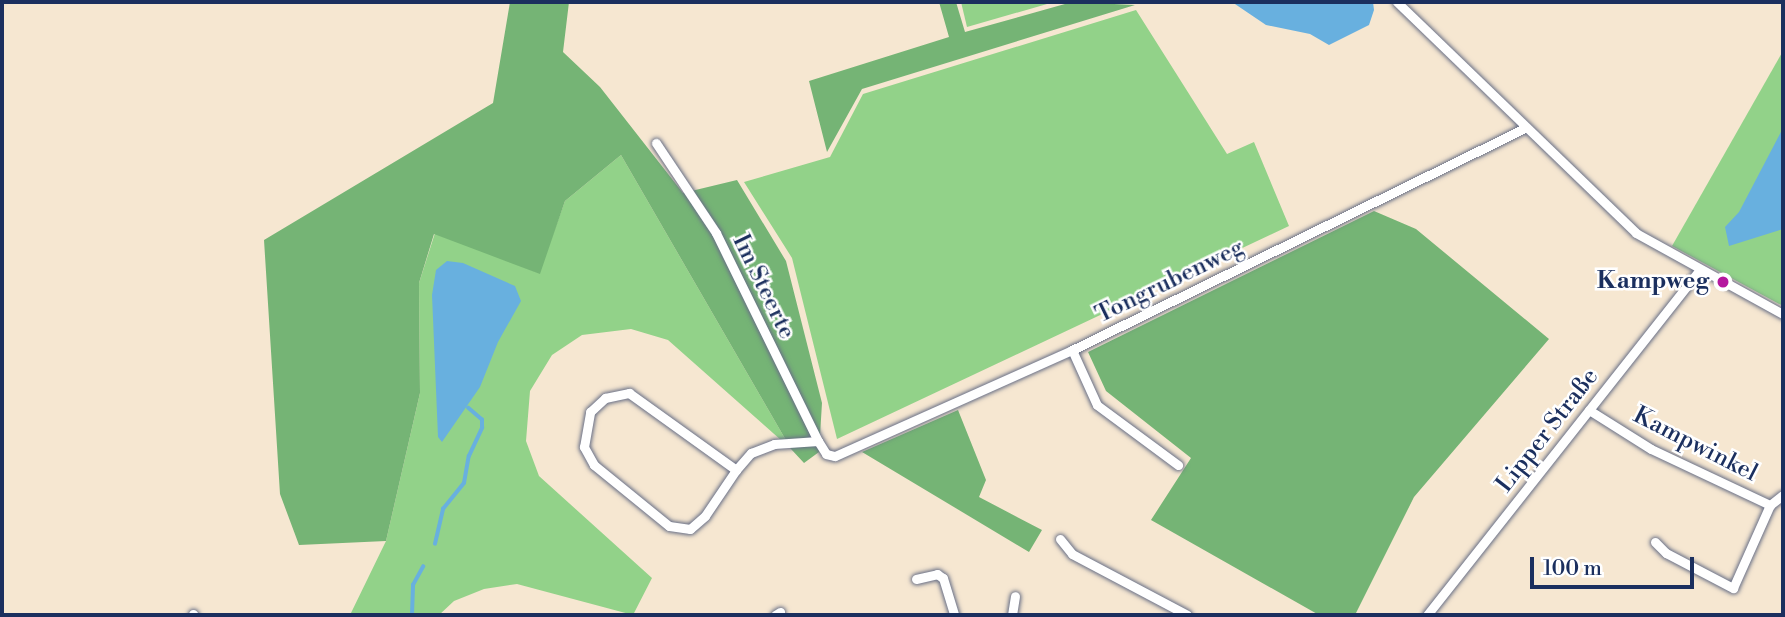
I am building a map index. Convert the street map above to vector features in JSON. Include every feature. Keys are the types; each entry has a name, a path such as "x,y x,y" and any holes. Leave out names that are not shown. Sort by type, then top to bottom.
{"street":[{"path":"1397,2 1636,233 1699,271 1783,314"},
{"name":"Tongrubenweg","path":"826,454 843,456 1072,350 1525,128"},
{"name":"Im Steerte","path":"656,143 716,233 826,454"},
{"name":"Lipper Straße","path":"1427,615 1699,271"},
{"path":"1072,350 1097,405 1178,466"},
{"path":"736,470 629,393 605,397 590,412 584,447 594,465 669,526 690,529 705,516 751,453 774,444 818,441"},
{"name":"Kampwinkel","path":"1589,410 1651,449 1770,505 1783,495"},
{"path":"1655,542 1666,553 1734,587 1770,505"},
{"path":"1060,539 1072,554 1187,615"},
{"path":"916,579 937,574 943,578 954,615"},
{"path":"1012,615 1015,596"}],"green space":[{"path":"510,2 569,2 563,52 600,87 683,193 737,180 786,261 822,403 819,452 804,463 791,449 621,155 565,201 540,274 434,234 419,283 420,393 386,541 299,545 280,494 264,240 493,103"},
{"path":"939,2 956,2 965,32 1072,2 1135,5 862,89 827,152 809,81 949,37"},
{"path":"961,2 1054,2 967,27"},
{"path":"1136,10 1227,154 1254,142 1289,226 837,439 792,258 744,182 830,157 863,94"},
{"path":"1783,51 1783,306 1672,246"},
{"path":"621,155 791,449 668,340 631,329 582,335 552,355 530,391 526,441 539,476 652,578 633,615 517,584 484,589 454,601 439,615 350,615 386,541 420,393 419,283 435,233 539,273 565,201"},
{"path":"1374,211 1416,229 1549,339 1414,497 1355,615 1319,615 1151,520 1191,458 1106,391 1088,352"},
{"path":"958,410 986,480 979,497 1042,530 1029,552 862,452"}],"water":[{"path":"1232,2 1373,2 1374,10 1369,25 1329,45 1310,34 1266,25"},
{"path":"1783,128 1783,229 1729,246 1725,227 1739,212"},
{"path":"447,261 463,263 515,286 521,301 498,342 480,387 442,442 438,437 432,295 436,270"}],"waterway":[{"path":"435,544 443,509 464,483 469,456 482,428 482,420 468,408"},
{"path":"412,615 413,585 423,567"}],"place":[{"name":"Kampweg","path":"1723,282"}]}
